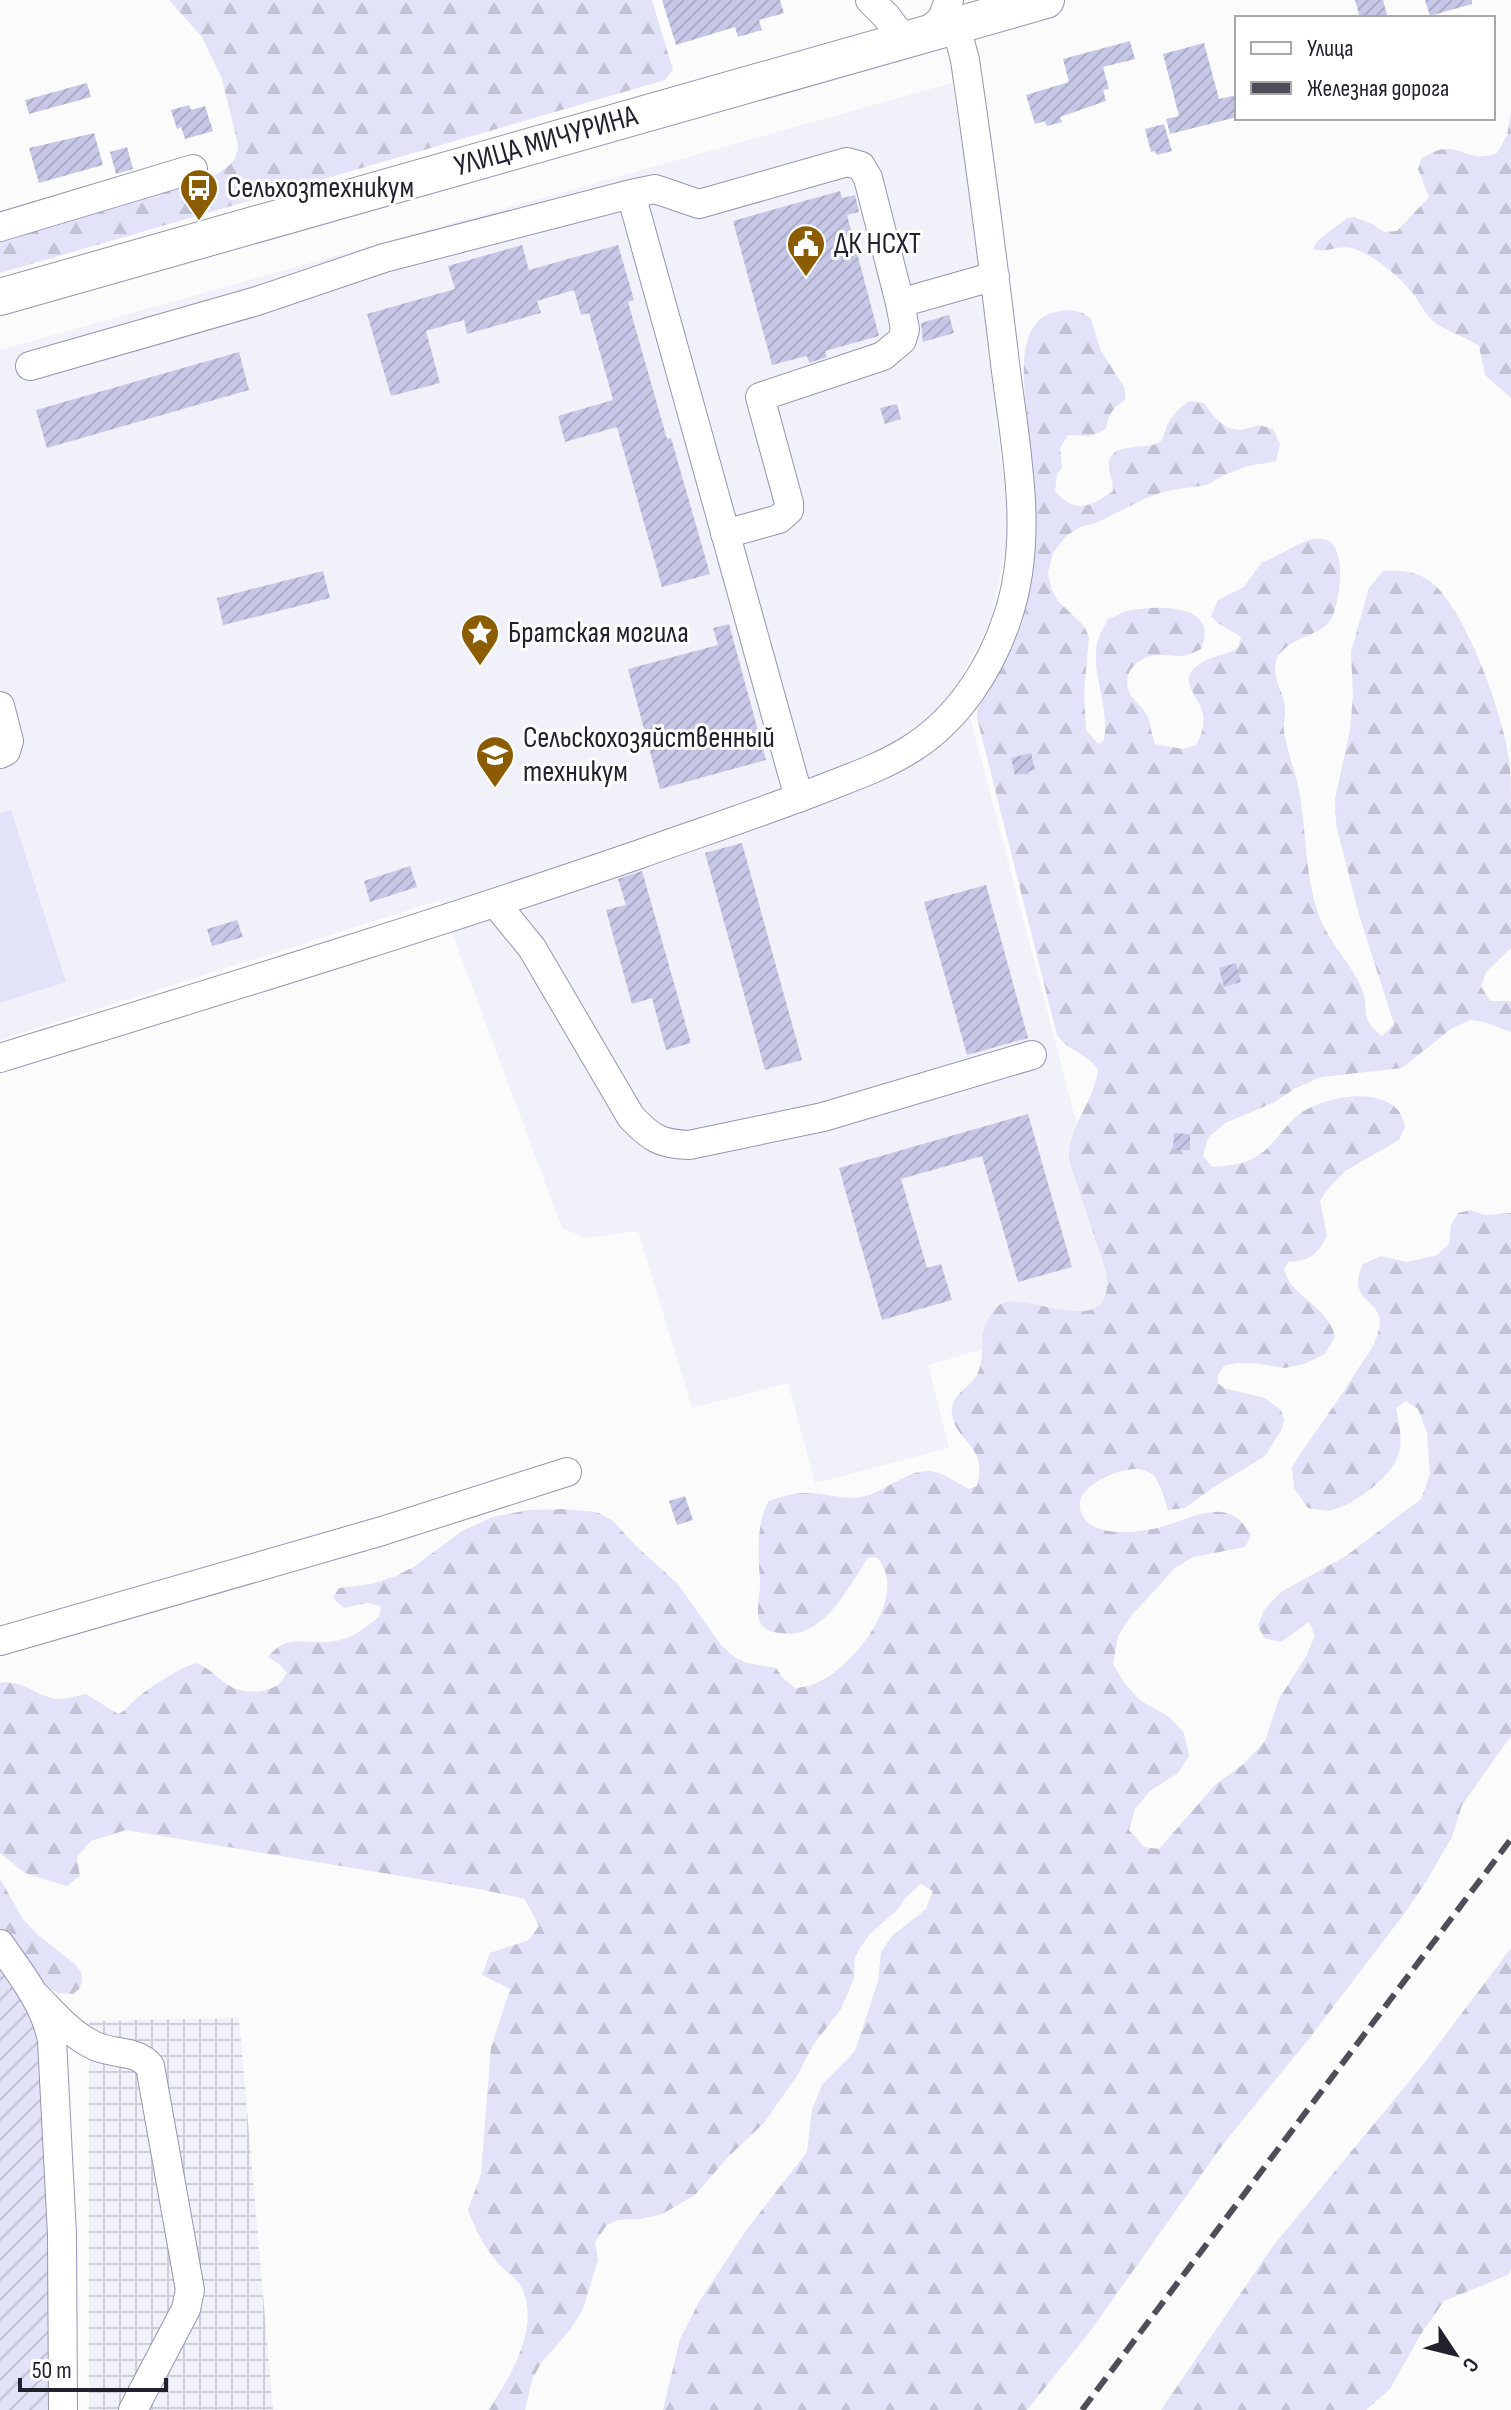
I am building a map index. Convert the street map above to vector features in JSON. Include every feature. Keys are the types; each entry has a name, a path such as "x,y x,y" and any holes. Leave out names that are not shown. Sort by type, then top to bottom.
{"main road":[{"name":"УЛИЦА МИЧУРИНА","path":"0,297 941,20 1035,3"}],"street":[{"path":"0,1058 496,904 799,798 872,769 911,749 947,721 997,648 1010,612 1022,533 1020,491 995,276 965,60 941,20 886,16 870,0"},
{"path":"30,366 257,301 384,258 631,194 655,189 699,204 847,162 861,166 868,178 900,303 905,329 902,340 883,356 760,397 789,510 779,519 725,534"},
{"path":"0,227 193,169"},
{"path":"631,194 799,798"},
{"path":"900,303 995,276"},
{"path":"0,706 9,741 6,751 0,754"},
{"path":"496,904 532,948 631,1117 647,1134 667,1144 689,1145 823,1117 1032,1055"},
{"path":"0,1641 382,1531 567,1472"},
{"path":"0,1944 36,1996 48,2022 54,2066 64,2295 63,2410"},
{"path":"36,1996 89,2043 104,2050 144,2058 150,2066 190,2290 186,2309 133,2410"}],"shaded area":[{"name":"Сельскохозяйственный техникум","path":"952,83 973,211 1009,530 991,622 960,678 1125,1308 928,1365 949,1448 815,1483 788,1383 692,1408 638,1231 586,1238 562,1228 440,900 0,1040 0,350"},
{"path":"239,2018 273,2410 89,2410 89,2021"}],"green space":[{"path":"169,0 652,0 673,70 665,80 0,273 0,241 217,174 234,159 238,145 222,79 202,37"},
{"path":"1511,113 1511,398 1485,375 1479,346 1436,323 1409,289 1384,266 1350,247 1313,249 1317,241 1347,218 1354,217 1384,232 1397,231 1429,197 1418,169 1422,158 1446,149 1474,156 1497,153 1507,135"},
{"path":"1071,310 1091,319 1100,349 1125,389 1125,400 1112,412 1106,429 1091,436 1068,435 1060,448 1062,467 1057,475 1055,491 1069,503 1083,506 1113,491 1110,458 1122,449 1161,441 1172,417 1189,401 1204,403 1215,418 1228,428 1241,430 1260,425 1273,429 1280,444 1276,461 1248,466 1207,485 1166,491 1144,499 1096,523 1080,527 1066,536 1053,553 1048,573 1051,588 1058,601 1084,626 1089,637 1084,693 1086,730 1098,744 1104,740 1105,716 1096,655 1098,640 1108,619 1132,610 1171,608 1195,616 1202,623 1205,634 1201,649 1183,656 1151,656 1138,662 1129,673 1128,686 1132,697 1148,716 1155,744 1183,749 1196,745 1203,719 1201,707 1190,687 1190,674 1207,660 1238,648 1241,637 1211,616 1218,600 1244,587 1262,562 1305,541 1322,539 1335,547 1340,579 1334,613 1324,627 1281,652 1275,672 1284,703 1287,747 1299,788 1309,875 1316,906 1321,921 1362,989 1367,1019 1382,1036 1394,1024 1360,918 1336,825 1335,799 1350,730 1353,696 1351,652 1369,588 1383,571 1419,575 1444,595 1482,666 1500,720 1510,764 1511,948 1486,972 1481,986 1490,1001 1511,1001 1511,1032 1470,1020 1451,1029 1402,1068 1321,1077 1275,1102 1225,1123 1208,1138 1203,1155 1212,1167 1244,1162 1261,1153 1304,1111 1339,1098 1352,1097 1378,1098 1389,1103 1403,1118 1405,1127 1399,1140 1345,1171 1328,1189 1320,1201 1327,1236 1312,1256 1288,1262 1284,1269 1293,1287 1330,1325 1335,1336 1325,1354 1304,1364 1285,1368 1236,1363 1224,1366 1218,1374 1218,1383 1224,1388 1265,1398 1281,1410 1284,1419 1282,1429 1265,1456 1185,1508 1168,1510 1154,1475 1139,1469 1108,1476 1083,1495 1080,1503 1083,1516 1090,1524 1104,1530 1147,1530 1220,1512 1242,1522 1251,1536 1245,1547 1193,1557 1175,1568 1132,1615 1118,1636 1113,1664 1125,1684 1141,1701 1168,1716 1184,1733 1189,1756 1178,1773 1150,1791 1135,1809 1129,1830 1144,1847 1159,1849 1216,1784 1245,1763 1265,1741 1279,1699 1307,1655 1315,1635 1309,1622 1281,1642 1264,1638 1258,1626 1264,1610 1281,1592 1346,1556 1421,1499 1430,1474 1427,1432 1418,1409 1406,1401 1396,1408 1400,1446 1393,1466 1379,1482 1351,1502 1330,1511 1308,1508 1294,1488 1292,1467 1368,1355 1377,1336 1380,1319 1359,1287 1363,1264 1381,1256 1407,1262 1437,1255 1449,1244 1451,1225 1458,1213 1470,1210 1485,1215 1511,1213 1511,1736 1462,1805 1452,1837 1404,1914 1224,2143 1088,2334 1027,2410 663,2410 680,2339 699,2302 747,2229 807,2152 812,2110 822,2085 855,2051 878,1981 881,1952 892,1936 926,1909 933,1891 921,1884 870,1934 860,1948 855,1958 854,1978 841,2009 814,2044 798,2074 764,2123 728,2157 695,2195 662,2214 618,2220 607,2225 595,2242 598,2260 583,2309 570,2330 541,2363 532,2380 525,2410 488,2410 514,2367 526,2333 528,2316 520,2285 489,2251 468,2210 481,2174 491,2047 510,1989 482,1975 490,1953 529,1940 539,1926 525,1899 126,1830 91,1841 77,1857 80,1876 67,1886 25,1873 0,1853 0,1683 21,1685 56,1699 86,1694 118,1714 154,1685 195,1663 234,1688 268,1690 279,1684 287,1673 268,1657 276,1649 293,1642 345,1639 379,1617 381,1606 367,1603 344,1608 333,1598 339,1588 371,1584 396,1576 415,1566 462,1531 493,1517 528,1510 597,1512 612,1520 678,1584 720,1644 734,1657 747,1663 776,1668 795,1688 812,1685 829,1676 860,1648 873,1630 887,1591 885,1573 876,1557 868,1558 843,1597 809,1629 780,1633 762,1625 758,1612 759,1539 769,1501 800,1493 861,1497 912,1474 930,1471 969,1489 977,1486 978,1461 955,1425 952,1408 956,1397 977,1375 986,1323 991,1314 998,1306 1010,1302 1083,1311 1097,1307 1106,1294 1106,1271 1069,1160 1073,1136 1092,1093 1098,1070 1057,1035 977,718 980,701 1015,641 1028,592 1030,455 1024,368 1028,338 1034,326 1046,315"},
{"path":"11,810 66,982 0,1003 0,813"},
{"path":"0,1879 23,1919 81,1972 82,1982 73,1994 58,1993 41,1984 0,1931"},
{"path":"1511,1948 1511,2268 1508,2275 1444,2301 1390,2389 1366,2410 1161,2410 1273,2246 1422,2066"},
{"path":"0,1952 46,2026 57,2410 0,2410"}],"building":[{"path":"662,0 780,0 784,13 759,20 762,30 738,37 735,27 676,45"},
{"path":"1355,0 1383,0 1387,16 1359,16"},
{"path":"1425,0 1472,0 1472,4 1430,16"},
{"path":"1130,41 1135,59 1103,67 1109,89 1103,90 1106,101 1060,117 1062,122 1047,126 1045,121 1035,124 1026,95 1069,82 1063,59"},
{"path":"1204,43 1219,99 1235,95 1235,118 1170,134 1166,119 1179,116 1163,54"},
{"path":"87,83 91,97 29,114 25,100"},
{"path":"189,105 191,110 205,106 213,131 185,139 181,127 177,129 171,110"},
{"path":"1164,124 1172,151 1157,155 1155,151 1151,152 1145,129"},
{"path":"94,133 103,165 39,183 29,148"},
{"path":"127,147 133,169 116,174 110,152"},
{"name":"ДК НСХТ","path":"840,191 842,198 855,195 859,212 847,215 879,336 825,351 827,357 809,363 807,356 772,365 733,221"},
{"path":"522,245 529,270 618,245 634,300 628,302 710,574 662,587 617,427 565,442 558,416 613,400 589,313 581,315 574,290 537,301 541,313 467,334 464,320 426,331 440,383 391,396 367,314 455,289 448,266"},
{"path":"949,315 954,333 923,342 921,323"},
{"path":"239,352 249,390 47,448 36,410"},
{"path":"897,404 901,419 885,424 880,408"},
{"path":"323,571 330,598 223,625 217,598"},
{"path":"729,624 766,760 660,789 628,669 718,645 713,628"},
{"path":"1031,753 1035,770 1015,775 1011,758"},
{"path":"742,843 802,1060 765,1070 705,853"},
{"path":"410,866 417,887 370,902 364,881"},
{"path":"642,871 691,1043 666,1050 652,998 632,1004 606,910 626,905 618,879"},
{"path":"986,885 1028,1038 967,1055 924,902"},
{"path":"237,920 243,937 212,946 207,929"},
{"path":"1236,963 1241,982 1224,987 1219,968"},
{"path":"1028,1114 1072,1267 1018,1282 982,1156 901,1179 927,1268 941,1264 952,1300 882,1320 839,1168"},
{"path":"1174,1133 1190,1134 1190,1150 1173,1150"},
{"path":"685,1496 693,1520 677,1525 669,1501"}],"railway":[{"path":"1082,2410 1511,1839"}],"place":[{"name":"Сельхозтехникум","path":"199,222"},
{"name":"ДК НСХТ","path":"806,278"},
{"name":"Братская могила","path":"480,667"},
{"name":"Сельскохозяйственный техникум","path":"495,789"}]}
